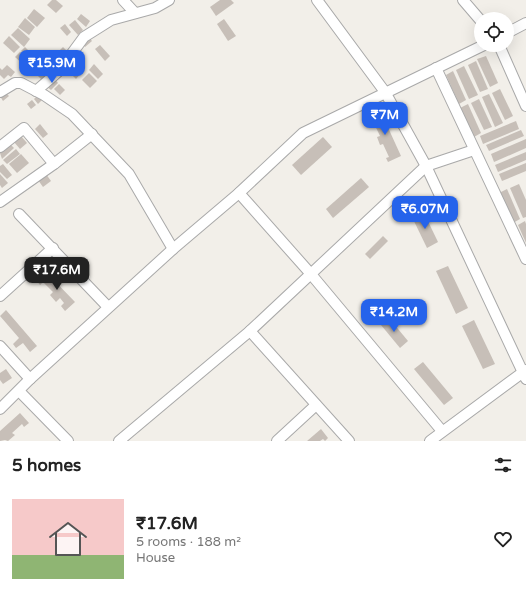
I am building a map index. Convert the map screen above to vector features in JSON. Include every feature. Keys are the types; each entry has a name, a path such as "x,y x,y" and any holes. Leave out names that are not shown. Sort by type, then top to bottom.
{"street":[{"path":"123,0 135,13"},
{"path":"36,91 59,71 84,37 111,20 155,8 169,0"},
{"path":"317,0 385,92 426,166 525,374 442,431 430,441"},
{"path":"463,0 474,13"},
{"path":"514,29 526,23"},
{"path":"0,409 30,379 108,307 172,249 238,193 303,133 474,50"},
{"path":"502,52 526,106"},
{"path":"436,68 526,259"},
{"path":"0,92 15,83 21,83 72,114 129,174 172,249"},
{"path":"0,147 24,128 54,164"},
{"path":"0,202 54,164 92,134"},
{"path":"119,441 250,331 310,273 426,166 474,150"},
{"path":"238,193 310,273 442,431"},
{"path":"19,214 108,307"},
{"path":"0,296 53,248"},
{"path":"250,331 349,441"},
{"path":"0,346 30,379"},
{"path":"19,390 68,441"},
{"path":"277,441 316,405"}],"building":[{"path":"52,0 56,0 63,6 56,13 47,5"},
{"path":"220,0 231,0 234,3 216,16 210,7"},
{"path":"34,9 45,18 37,27 27,18"},
{"path":"81,14 90,21 86,27 77,19"},
{"path":"25,18 35,27 29,35 18,27"},
{"path":"224,19 236,36 228,41 217,24"},
{"path":"75,20 83,30 78,35 69,25"},
{"path":"65,24 71,32 67,36 60,28"},
{"path":"18,28 30,39 24,47 11,35"},
{"path":"9,36 20,47 14,53 3,43"},
{"path":"88,36 92,41 85,47 81,42"},
{"path":"100,45 110,56 105,61 95,49"},
{"path":"25,47 30,52 26,56 21,51"},
{"path":"63,47 70,54 66,58 59,51"},
{"path":"20,52 30,61 25,66 15,57"},
{"path":"59,55 65,61 57,69 51,63"},
{"path":"486,56 498,83 490,87 477,59"},
{"path":"70,61 82,72 76,79 64,67"},
{"path":"476,61 488,89 480,92 468,65"},
{"path":"94,64 103,74 98,79 89,70"},
{"path":"7,65 15,72 11,77 8,75 4,79 0,75 0,68 2,70"},
{"path":"46,66 54,73 45,83 38,76"},
{"path":"464,66 478,95 469,99 456,70"},
{"path":"453,71 466,100 459,104 446,75"},
{"path":"89,73 97,81 90,88 82,80"},
{"path":"54,78 58,83 51,90 46,86"},
{"path":"59,84 65,90 60,95 54,89"},
{"path":"500,89 513,116 505,120 492,93"},
{"path":"5,92 9,96 3,101 0,96"},
{"path":"489,94 503,123 495,127 482,97"},
{"path":"38,95 42,100 38,104 34,99"},
{"path":"479,99 492,127 484,130 471,103"},
{"path":"32,100 36,105 31,109 27,104"},
{"path":"468,104 481,133 474,137 460,108"},
{"path":"380,110 401,156 388,162 386,158 389,157 383,144 380,145 377,137 380,136 370,115"},
{"path":"516,121 519,129 483,144 480,136"},
{"path":"40,124 48,134 43,138 35,129"},
{"path":"521,130 524,136 489,151 486,145"},
{"path":"21,136 27,143 20,149 14,142"},
{"path":"323,137 332,147 301,175 292,165"},
{"path":"526,139 526,148 494,162 491,154"},
{"path":"10,144 14,148 2,159 0,153"},
{"path":"16,149 20,154 7,164 3,160"},
{"path":"526,152 526,160 498,172 495,165"},
{"path":"21,154 29,163 17,173 9,164"},
{"path":"526,163 526,171 502,181 499,174"},
{"path":"3,164 12,175 7,179 0,172 0,166"},
{"path":"0,174 8,183 2,188 0,185"},
{"path":"46,174 51,181 43,187 38,180"},
{"path":"361,178 369,187 333,218 326,209"},
{"path":"519,184 526,200 526,217 523,218 510,188"},
{"path":"507,189 520,219 513,223 499,193"},
{"path":"423,211 438,242 427,248 412,217"},
{"path":"525,221 526,224 526,243 518,225"},
{"path":"383,236 388,241 370,259 365,254"},
{"path":"448,266 468,308 456,314 436,271"},
{"path":"46,272 75,302 65,311 61,306 64,303 60,298 56,302 50,295 53,292 43,282 40,285 37,281"},
{"path":"6,310 37,346 30,352 23,343 16,348 13,344 19,338 0,316"},
{"path":"389,318 408,341 400,348 381,325"},
{"path":"474,320 495,364 483,369 462,326"},
{"path":"423,362 453,398 444,405 414,369"},
{"path":"6,369 12,378 3,384 0,380 0,373"},
{"path":"20,413 29,423 24,427 22,424 12,433 15,435 8,441 0,441 0,431"},
{"path":"321,429 328,438 325,441 323,439 320,441 307,441"}]}
